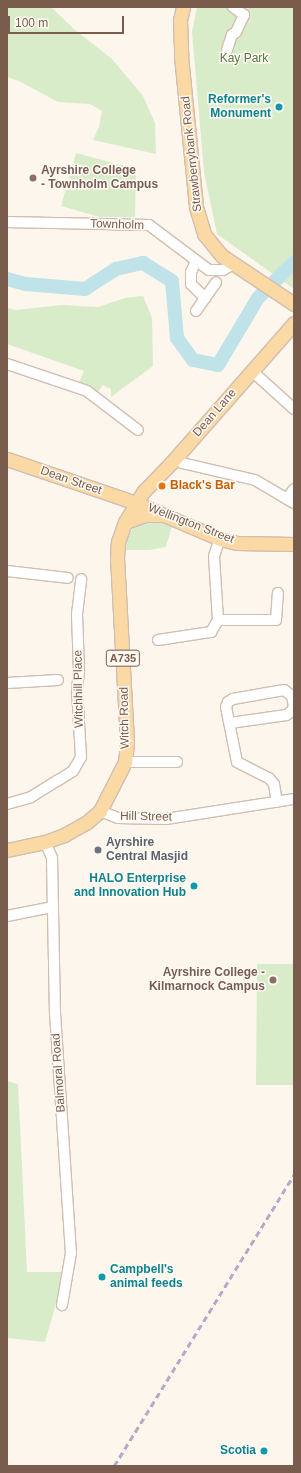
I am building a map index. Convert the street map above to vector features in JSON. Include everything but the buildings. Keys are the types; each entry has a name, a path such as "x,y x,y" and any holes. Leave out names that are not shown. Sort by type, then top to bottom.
{"main road":[{"name":"Strawberrybank Road","path":"183,7 180,20 181,56 196,207 204,234 222,256 294,304"},
{"name":"Dean Lane","path":"136,503 143,492 172,462 294,323"},
{"name":"Dean Street","path":"7,459 136,503"},
{"name":"Wellington Street","path":"136,503 220,539 237,543 294,544"},
{"name":"Witch Road","path":"100,811 125,762 127,742 117,559 118,542 125,522 136,503"},
{"path":"125,522 145,515 164,515"},
{"name":"A735","path":"7,850 45,842 64,835 87,822 100,811"}],"street":[{"path":"227,50 232,35 236,32 244,15 233,7"},
{"name":"Townholm","path":"7,222 149,225 209,270 223,270 234,264"},
{"path":"196,261 191,272 191,284 205,298"},
{"path":"196,311 216,282"},
{"path":"7,364 88,391 138,430"},
{"path":"252,371 294,409"},
{"path":"182,463 255,480 291,501 294,489"},
{"path":"158,640 211,632 218,620 214,556 220,539"},
{"path":"7,571 68,578"},
{"name":"Witchhill Place","path":"7,804 31,796 62,778 73,771 81,757 77,690 79,671 77,614 81,579"},
{"path":"218,620 276,620 278,593"},
{"path":"7,683 58,680"},
{"path":"230,723 286,715 292,712 294,706 292,696 284,690 232,699 228,702 226,707 237,762 269,778 274,784 277,802"},
{"path":"125,762 177,762"},
{"name":"Hill Street","path":"100,811 118,818 166,819 294,799"},
{"name":"Balmoral Road","path":"45,842 52,858 55,1013 71,1253 62,1305"},
{"path":"7,916 53,907"}],"green space":[{"path":"7,7 51,7 74,29 112,59 143,96 155,123 156,154 93,140 99,127 102,111 90,104 58,102 19,81 7,77"},
{"name":"Kay Park","path":"197,7 294,7 294,289 217,234 204,172 192,32"},
{"path":"76,153 136,169 135,217 100,217 61,206"},
{"path":"143,296 152,318 153,366 111,397 111,389 103,385 98,392 94,392 79,382 84,371 7,344 7,308 16,310 61,305 98,307 125,298"},
{"path":"152,520 172,526 166,547 149,550 125,550 128,536 135,525"},
{"path":"257,964 294,964 294,1085 256,1085"},
{"path":"7,1081 18,1084 27,1272 62,1272 58,1297 45,1342 7,1338"}],"waterway":[{"path":"7,279 26,284 85,289 116,269 143,263 172,281 177,338 193,360 218,365 258,298 294,262"}],"railway":[{"path":"114,1466 294,1174"}],"place":[{"name":"Reformer's Monument","path":"279,107"},
{"name":"Ayrshire College - Townholm Campus","path":"33,178"},
{"name":"Black's Bar","path":"162,486"},
{"name":"Ayrshire Central Masjid","path":"98,850"},
{"name":"HALO Enterprise and Innovation Hub","path":"194,886"},
{"name":"Ayrshire College - Kilmarnock Campus","path":"273,980"},
{"name":"Campbell's animal feeds","path":"102,1277"},
{"name":"Scotia","path":"264,1451"}]}
